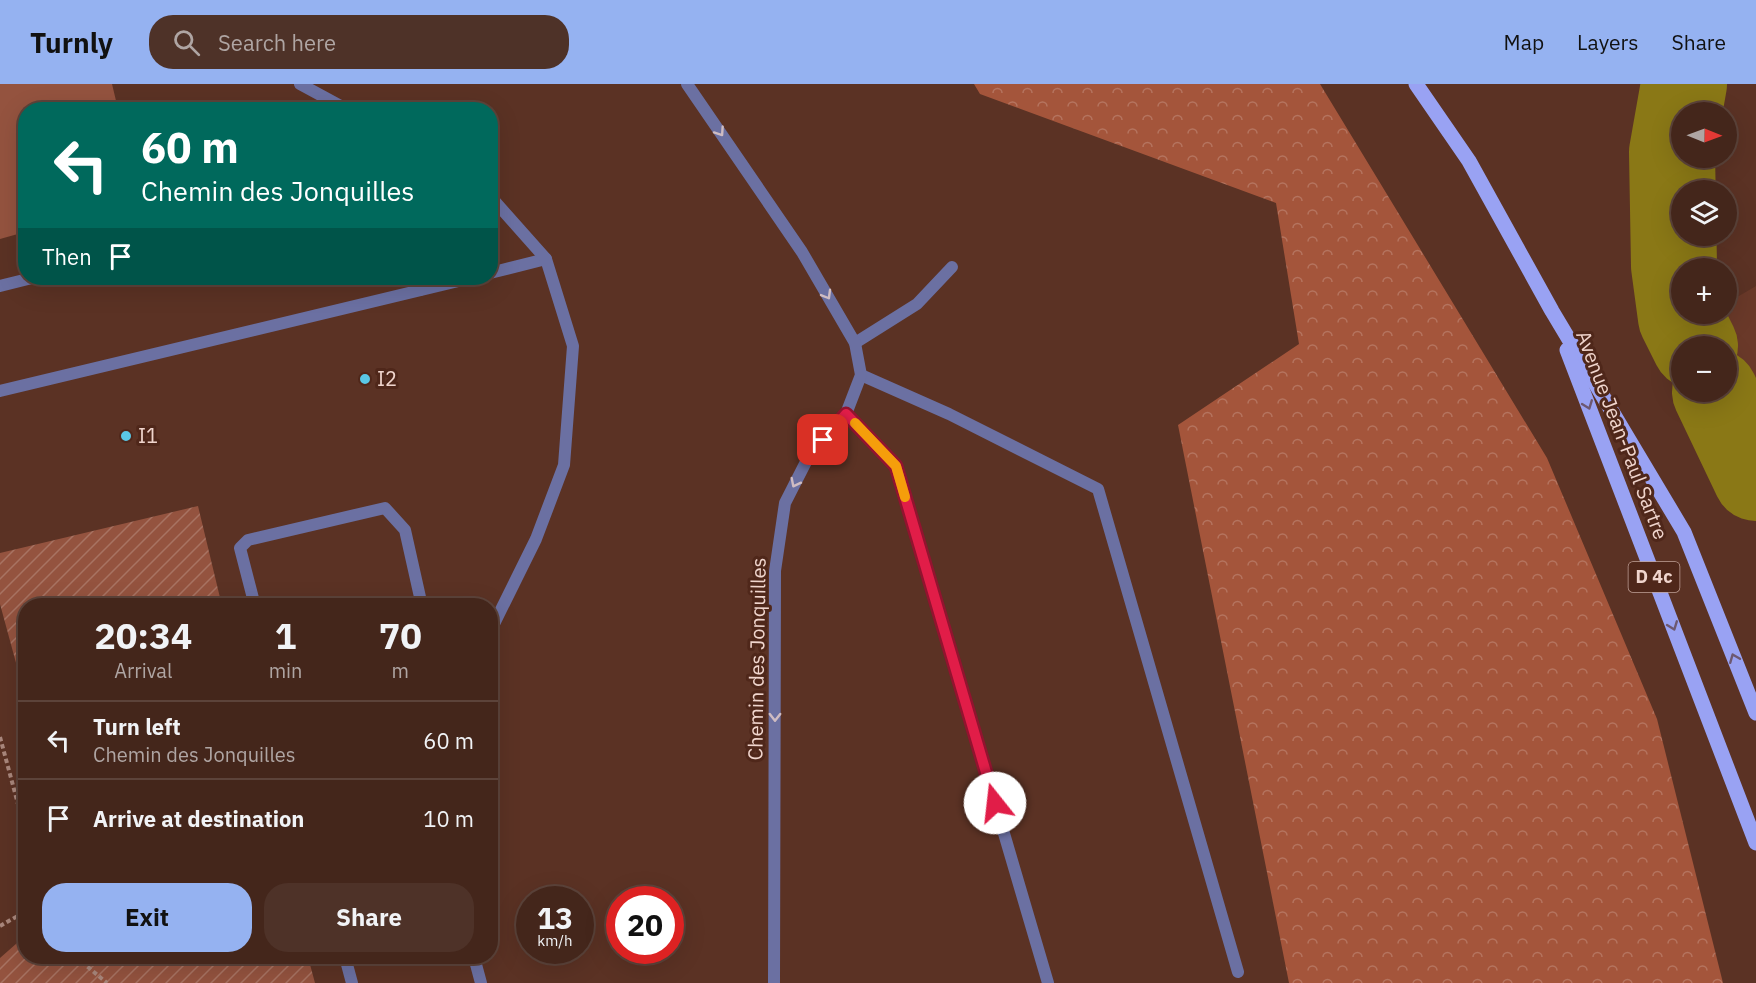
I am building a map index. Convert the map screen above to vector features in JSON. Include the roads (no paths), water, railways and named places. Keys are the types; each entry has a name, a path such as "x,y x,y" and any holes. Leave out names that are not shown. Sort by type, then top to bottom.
{"main road":[{"name":"Avenue Jean-Paul Sartre","path":"1416,84 1469,161 1552,311 1684,532 1756,713"},
{"name":"Avenue Jean-Paul Sartre","path":"1552,311 1756,843"}],"street":[{"path":"300,84 333,102"},
{"path":"687,84 802,252 855,343 861,375 949,414 1098,489 1238,972"},
{"path":"498,205 546,259 573,346 564,465 536,539 498,616"},
{"path":"498,271 546,259"},
{"path":"855,343 916,304 952,267"},
{"path":"0,286 18,282"},
{"path":"415,285 420,290"},
{"path":"0,391 441,285"},
{"name":"Chemin des Jonquilles","path":"774,983 775,571 785,503 811,452 846,414 861,375"},
{"path":"846,414 896,466 1048,983"},
{"path":"253,598 240,548 249,540 385,508 405,530 420,598"},
{"path":"347,964 352,983"},
{"path":"476,964 481,983"}],"waterway":[{"path":"1684,84 1672,152 1674,266 1681,318 1690,336"},
{"path":"1720,402 1756,478"}],"place":[{"name":"I2","path":"365,379"},
{"name":"I1","path":"126,436"}]}
